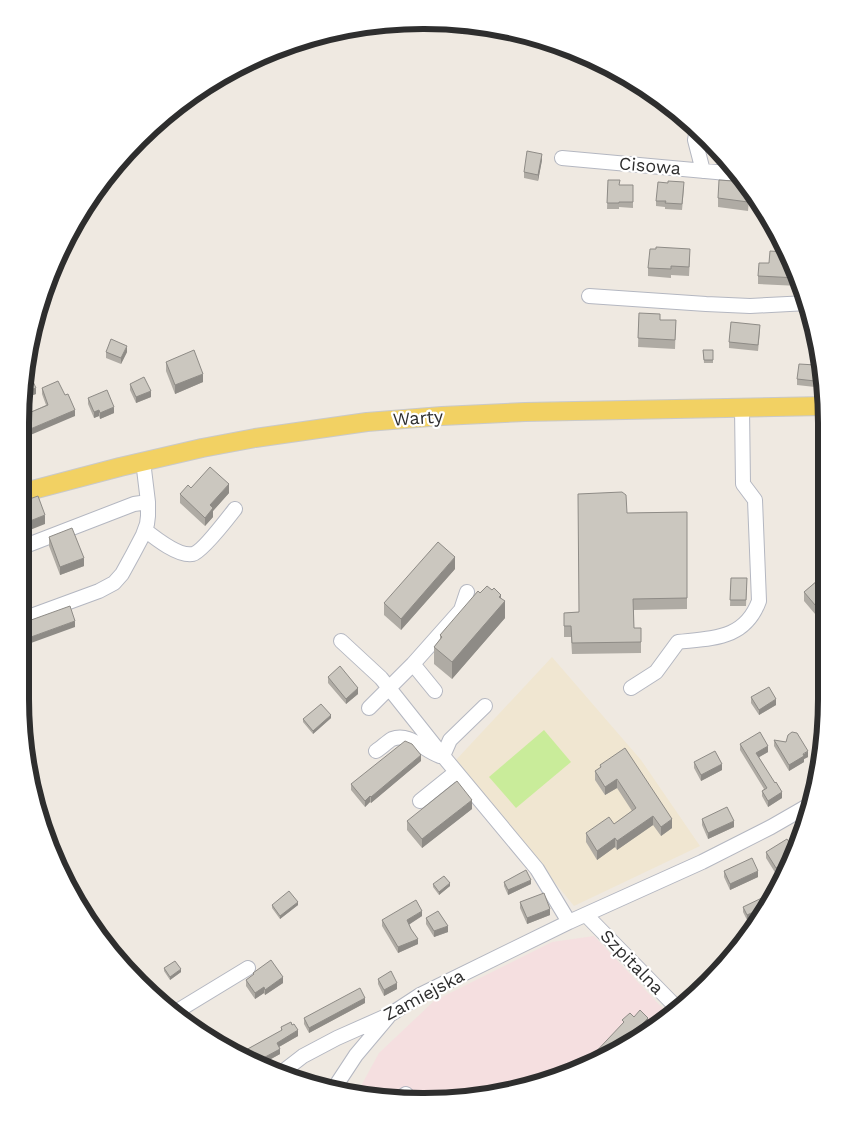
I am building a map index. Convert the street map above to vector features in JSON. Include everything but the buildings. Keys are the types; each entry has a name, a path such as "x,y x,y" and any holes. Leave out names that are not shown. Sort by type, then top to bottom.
{"main road":[{"name":"Warty","path":"29,491 202,448 248,439 367,422 487,413 817,406"}],"street":[{"path":"695,137 703,171"},
{"name":"Cisowa","path":"562,158 729,173"},
{"path":"589,296 750,306 799,303"},
{"path":"631,688 656,672 678,642 710,638 734,632 749,621 755,612 759,601 756,500 743,484 742,408"},
{"path":"29,617 99,591 114,583 122,574 145,530 148,516 143,462"},
{"path":"29,545 134,504 148,502"},
{"path":"145,530 159,542 177,551 192,554 200,550 236,509"},
{"path":"369,708 385,683 413,664 461,610 467,592"},
{"path":"341,641 385,683 536,869 570,922"},
{"path":"413,664 435,691"},
{"path":"443,756 450,740 485,706"},
{"path":"376,751 393,739 404,738 443,756"},
{"path":"420,801 456,772"},
{"name":"Zamiejska","path":"287,1068 303,1056 337,1038 391,1014 420,995 570,922 702,862 802,809"},
{"name":"Szpitalna","path":"586,915 673,1004"},
{"path":"180,1009 248,968"},
{"path":"339,1084 356,1055 391,1014"},
{"path":"337,1038 346,1040 352,1046 356,1055"}],"shaded area":[{"path":"552,657 641,760 700,846 574,906 455,761"},
{"path":"594,936 665,1011 643,1027 598,1053 526,1080 501,1086 449,1092 398,1092 360,1088 379,1053 434,1001 552,942"}],"green space":[{"path":"544,730 571,762 516,808 489,777"}]}
